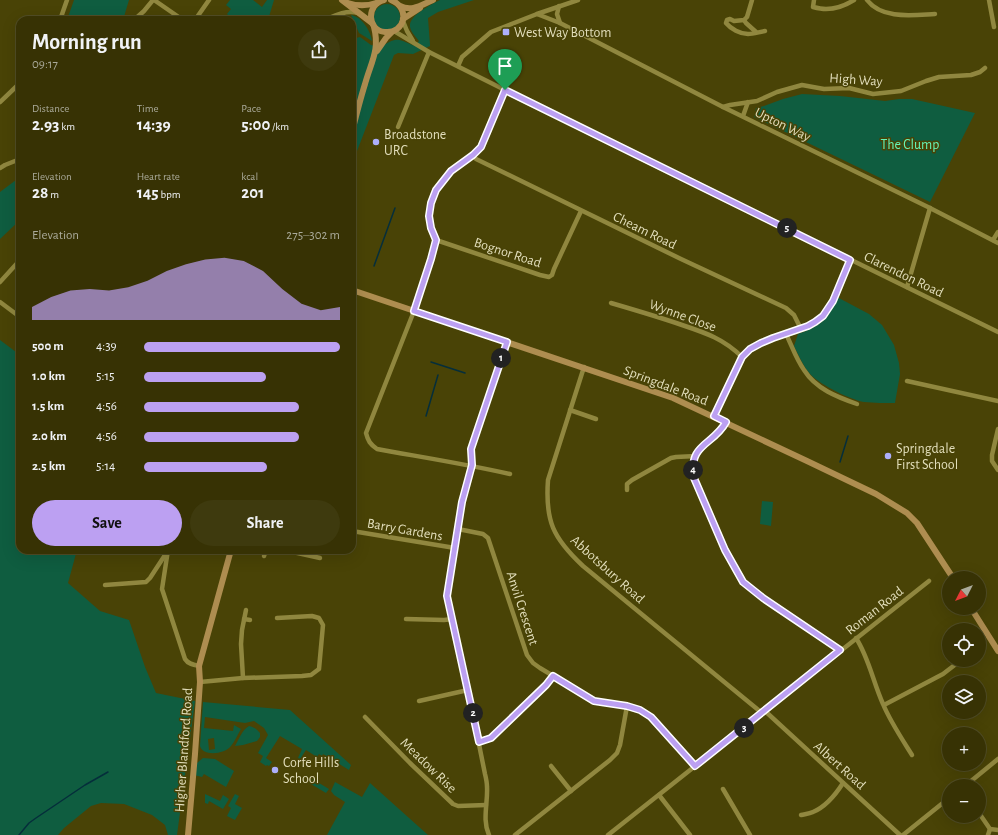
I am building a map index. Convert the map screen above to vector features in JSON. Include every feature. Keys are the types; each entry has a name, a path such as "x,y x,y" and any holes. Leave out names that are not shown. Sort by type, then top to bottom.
{"street":[{"path":"61,16 67,0"},
{"path":"138,16 154,0 177,16"},
{"path":"198,16 209,0"},
{"path":"342,0 382,32 393,31"},
{"path":"342,0 352,5 369,6 379,1"},
{"path":"391,0 406,9 410,9 432,0"},
{"path":"374,56 383,42 393,31 398,28 403,20 432,0"},
{"path":"458,66 462,57 491,32 578,0"},
{"path":"752,0 747,17 744,20 734,21 730,19 727,20 726,23 734,30 742,33 748,34 765,31"},
{"path":"814,0 813,7 826,9 840,6 854,0"},
{"path":"867,0 870,4 885,12 900,15 935,14"},
{"path":"989,0 994,27"},
{"path":"356,113 374,56 377,36 370,17 373,7 379,1"},
{"path":"398,3 403,14 403,20"},
{"path":"559,6 557,14 560,23"},
{"path":"334,16 348,12 358,13"},
{"name":"Upton Way","path":"537,14 560,23 723,107 930,208 998,243"},
{"name":"Clarendon Road","path":"403,20 407,32 414,42"},
{"path":"744,20 756,32"},
{"name":"Clarendon Road","path":"393,31 429,52 505,90 998,332"},
{"path":"398,127 429,52"},
{"name":"High Way","path":"723,107 757,101 777,92 802,85 824,89 849,88 873,94 901,91 926,80 939,77 970,75 980,72 985,68"},
{"path":"0,102 16,88"},
{"path":"505,90 481,147 473,155 451,171 436,190 431,203 429,216 431,228 436,240 431,259 414,311 366,433 367,440 377,449 472,465 510,474"},
{"path":"743,116 748,102"},
{"name":"Cheam Road","path":"473,155 476,159 681,260 786,308 794,315 801,329"},
{"path":"0,168 16,161"},
{"path":"907,287 930,208"},
{"name":"Bognor Road","path":"436,240 549,277 552,275 582,211"},
{"path":"993,240 998,232"},
{"path":"714,416 742,357 750,349 761,343 801,329 823,316 833,301 850,260"},
{"path":"0,282 16,264"},
{"name":"Springdale Road","path":"356,291 584,367 673,398 714,416 876,494 900,508 917,523 948,571"},
{"path":"0,302 16,314"},
{"name":"Wynne Close","path":"611,304 655,315 711,335 733,349 742,357"},
{"path":"786,334 799,363 811,380 834,396 858,404"},
{"path":"490,835 486,828 487,786 479,742 447,596 462,502 472,465 471,449 507,342"},
{"name":"Abbotsbury Road","path":"584,367 548,480 547,494 549,513 559,540 564,548 583,566 764,712"},
{"path":"907,381 998,401"},
{"path":"570,410 596,419"},
{"path":"726,422 718,433 700,448 693,467 694,478 725,550 743,582 763,598 840,650"},
{"path":"998,429 992,461 998,470"},
{"path":"627,490 628,484 632,480 671,458 696,456"},
{"name":"Anvil Crescent","path":"458,529 483,534 488,538 527,655 533,662 594,701 627,706 640,710 651,717 695,766"},
{"name":"Barry Gardens","path":"356,532 455,548"},
{"path":"105,585 146,582 165,554"},
{"path":"167,554 162,589 185,659 187,662 199,666"},
{"name":"Higher Blandford Road","path":"188,835 196,754 200,682 199,666 229,554"},
{"path":"302,554 320,558"},
{"name":"Roman Road","path":"608,835 929,581"},
{"path":"243,678 241,644 246,610"},
{"path":"200,682 243,678 302,676 311,675 319,669 323,624 319,618 288,614 277,618"},
{"path":"975,615 998,651"},
{"path":"244,619 250,620"},
{"path":"406,619 453,619"},
{"path":"856,638 866,657 884,705 912,755"},
{"path":"884,705 943,674 952,667"},
{"path":"479,742 491,738 546,685 553,676"},
{"path":"419,701 468,690"},
{"path":"515,835 617,753 627,706"},
{"name":"Albert Road","path":"764,712 902,835"},
{"name":"Meadow Rise","path":"365,717 453,804 458,806 486,805"},
{"path":"974,779 998,759"},
{"path":"551,766 571,791"},
{"path":"801,815 814,812 820,808 835,794 843,783"},
{"path":"723,789 750,835"},
{"path":"659,794 690,835"},
{"path":"902,835 942,804"},
{"path":"986,823 990,829 998,830"},
{"path":"988,835 990,829"}],"green space":[{"path":"74,0 129,0 124,16 68,16"},
{"path":"230,0 253,0 262,7 267,0 274,0 269,16 227,16 231,9 226,5"},
{"path":"440,0 474,0 438,12 428,18 430,46 413,54 398,53 394,55 356,154 356,38 360,37 371,45 381,47 394,40 415,46 419,41 410,28 410,24 414,17"},
{"path":"387,4 396,8 400,17 396,26 387,30 378,26 374,17 378,8"},
{"path":"356,16 365,25 372,41 359,33 356,26"},
{"name":"The Clump","path":"802,94 840,96 885,101 912,99 975,113 930,202 754,117 756,108"},
{"path":"16,180 16,224 0,239 0,192"},
{"path":"837,297 869,314 882,325 894,345 899,363 900,374 895,403 864,402 844,395 816,379 808,372 801,361 794,346 798,334 812,328 824,320 832,309"},
{"path":"0,340 16,352 16,554 76,554 68,583 100,611 129,620 145,667 156,693 195,701 177,835 168,835 165,825 152,815 124,804 101,803 91,806 64,828 58,835 0,835"},
{"path":"762,501 773,502 771,526 760,524"},
{"path":"203,702 290,710 351,765 349,770 323,754 322,756 319,754 317,757 306,750 300,759 298,758 302,749 280,736 266,758 272,762 269,766 266,766 260,762 263,756 258,753 268,735 264,728 254,721 245,723 205,717 204,728 233,731 234,725 241,729 231,746 224,751 214,753 205,752 200,746","holes":["214,738 215,749 209,750 208,739"]},
{"path":"249,726 258,730 260,737 257,741 235,746 243,732"},
{"path":"203,758 215,759 234,771 226,787 204,774 202,777 194,775 197,763"},
{"path":"309,777 329,789 326,793 306,781"},
{"path":"335,782 362,797 370,783 428,835 327,835 345,802 334,795 331,791"},
{"path":"205,794 220,801 223,795 229,799 223,809 209,801 208,804 205,803"},
{"path":"235,794 239,796 235,804 242,808 235,820 227,816 231,808 228,806"}],"waterway":[{"path":"374,266 395,208"},
{"path":"431,362 465,373"},
{"path":"426,416 438,375"},
{"path":"840,462 848,436"},
{"path":"19,835 29,823 36,818 85,785 108,772"}],"place":[{"name":"West Way Bottom","path":"506,32"},
{"name":"Broadstone URC","path":"376,142"},
{"name":"Springdale First School","path":"888,456"},
{"name":"Corfe Hills School","path":"275,770"}],"route":[{"path":"505,90 850,260 833,301 823,316 808,326 761,343 750,349 742,357 714,416 726,422 718,433 700,448 693,467 694,478 725,550 743,582 763,598 840,650 695,766 647,714 627,706 594,701 553,676 546,685 491,738 479,742 447,596 462,502 472,465 471,449 507,342 414,311 436,240 431,228 429,216 431,203 436,190 451,171 473,155 481,147 505,90"}]}
